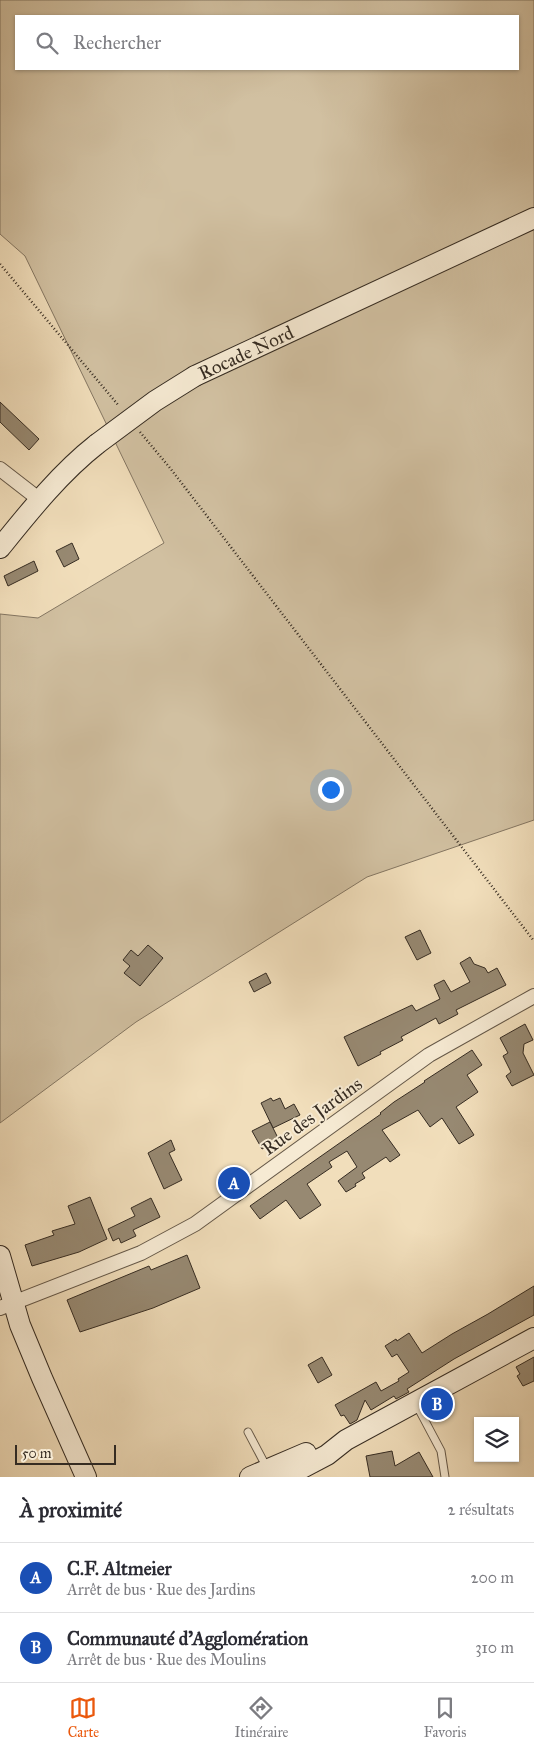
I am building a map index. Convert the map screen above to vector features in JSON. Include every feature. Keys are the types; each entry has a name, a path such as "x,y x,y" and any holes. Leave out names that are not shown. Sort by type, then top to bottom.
{"main road":[{"name":"Rocade Nord","path":"0,548 40,500 83,455 155,401 195,376 534,218"},
{"path":"0,1256 7,1306 42,1378 86,1477"},
{"path":"268,1475 322,1447 346,1440 534,1338"}],"street":[{"path":"0,469 40,500"},
{"name":"Rue des Jardins","path":"7,1306 142,1253 195,1224 428,1055 534,996"}],"lane":[{"path":"415,1403 441,1451 445,1477"},
{"path":"248,1432 268,1475"}],"path":[{"path":"0,264 78,356"},
{"path":"170,468 534,941"}],"shaded area":[{"path":"0,0 534,0 534,820 367,877 136,1022 0,1123 0,614 38,618 164,543 25,256 0,234"}],"building":[{"path":"0,402 39,439 29,450 0,422"},
{"path":"72,543 79,559 64,567 56,551"},
{"path":"34,561 38,571 8,586 4,576"},
{"path":"420,930 431,953 417,960 405,937"},
{"path":"148,945 163,958 140,986 124,973 130,966 123,960 131,950 138,956"},
{"path":"470,957 474,964 485,968 488,973 497,968 506,985 456,1010 458,1014 439,1024 436,1018 401,1037 403,1040 358,1066 344,1037 412,1005 416,1011 440,999 434,985 444,980 451,992 470,982 460,963"},
{"path":"266,973 271,983 254,992 249,982"},
{"path":"525,1024 533,1040 524,1044 523,1053 534,1075 512,1086 506,1076 511,1072 503,1056 508,1053 500,1038"},
{"path":"472,1050 482,1065 467,1075 478,1092 456,1107 474,1135 459,1144 442,1118 430,1127 418,1110 382,1130 400,1155 390,1162 386,1157 362,1173 365,1178 346,1192 338,1181 357,1167 347,1151 329,1162 332,1167 307,1184 321,1205 300,1219 286,1200 260,1219 250,1206 381,1114 394,1102"},
{"path":"271,1098 273,1101 280,1098 285,1109 294,1104 300,1115 273,1128 261,1103"},
{"path":"270,1122 279,1140 262,1149 252,1131"},
{"path":"171,1140 175,1150 169,1153 182,1180 164,1189 148,1153"},
{"path":"90,1197 107,1239 79,1252 32,1266 25,1245 54,1235 52,1231 75,1224 68,1206"},
{"path":"151,1198 160,1217 133,1230 136,1236 121,1243 119,1238 113,1241 108,1229 135,1216 131,1208"},
{"path":"187,1255 200,1288 153,1308 80,1332 67,1300 149,1266 151,1270"},
{"path":"534,1286 534,1315 454,1359 407,1389 409,1392 396,1399 394,1396 371,1410 365,1400 357,1420 350,1424 344,1415 341,1416 335,1405 376,1382 381,1391 399,1381 398,1379 409,1372 397,1354 392,1357 385,1346 409,1333 422,1353"},
{"path":"322,1357 332,1375 318,1383 308,1365"},
{"path":"534,1357 534,1381 523,1386 517,1376 520,1374 516,1367"},
{"path":"392,1451 395,1466 419,1452 433,1477 370,1477 366,1456"}],"place":[{"name":"C.F. Altmeier","path":"234,1183"},
{"name":"Communauté d’Agglomération","path":"437,1404"}]}
